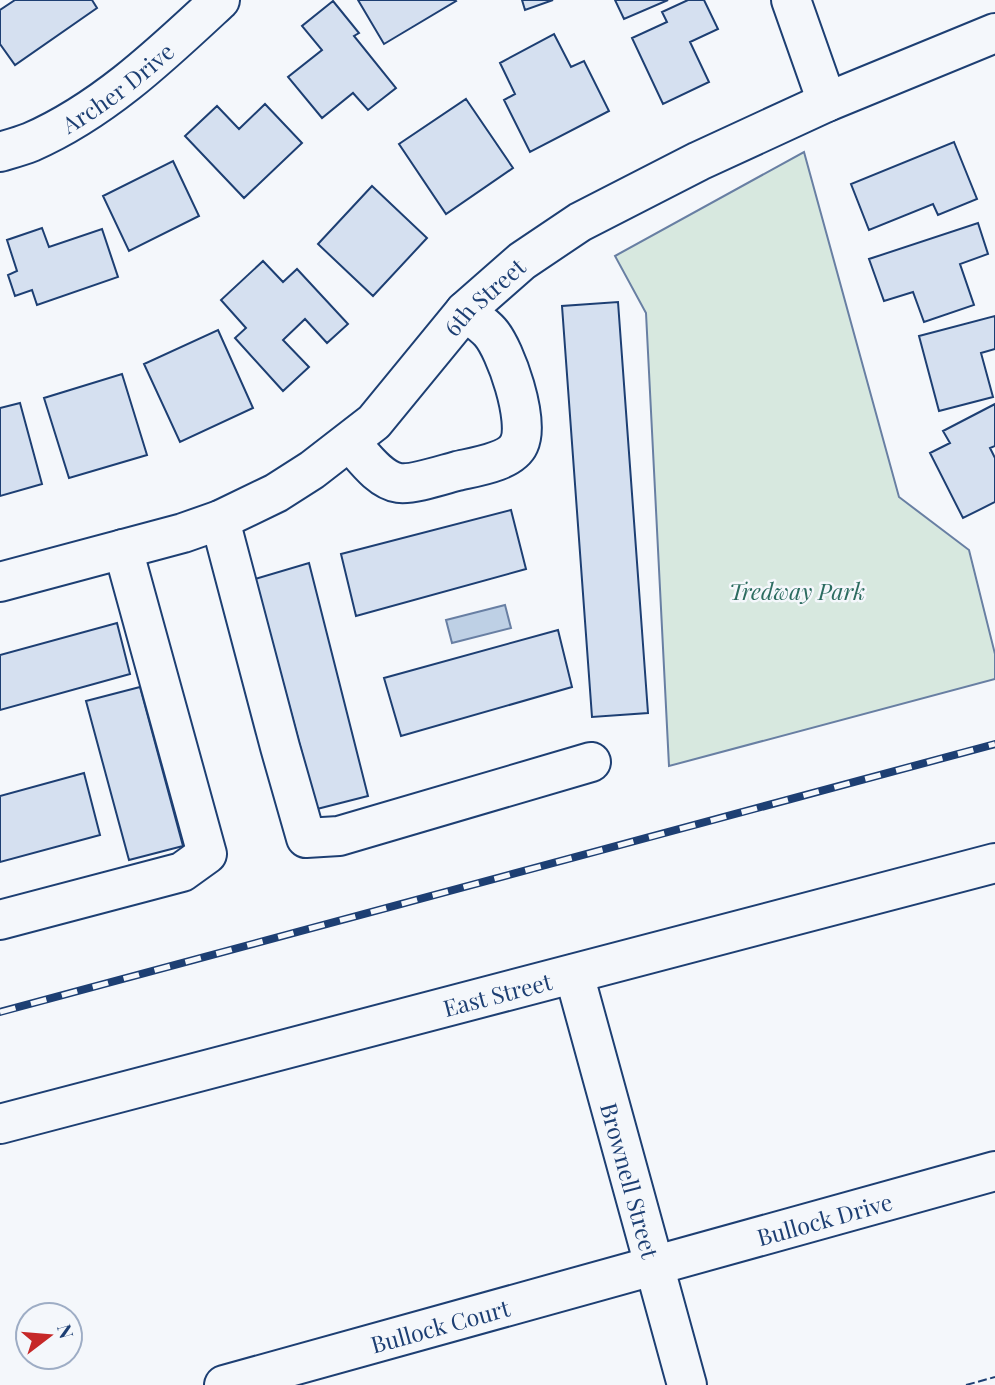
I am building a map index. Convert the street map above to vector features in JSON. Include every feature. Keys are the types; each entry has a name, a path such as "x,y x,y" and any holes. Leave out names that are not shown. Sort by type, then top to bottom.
{"street":[{"name":"Archer Drive","path":"0,152 31,142 116,91 150,65 220,0"},
{"path":"792,0 827,102"},
{"name":"6th Street","path":"0,582 183,533 220,520 276,493 313,470 374,422 466,311 522,261 580,222 699,161 827,102 995,33"},
{"path":"350,442 382,475 398,483 497,461 515,449 519,444 522,422 512,374 491,333 466,311"},
{"path":"220,520 306,838 338,836 591,762"},
{"path":"0,920 182,872 207,854 123,549"},
{"name":"East Street","path":"0,1124 995,863"},
{"name":"Brownell Street","path":"574,974 687,1385"},
{"name":"Bullock Drive","path":"654,1265 995,1171"},
{"name":"Bullock Court","path":"224,1385 654,1265"}],"green space":[{"name":"Tredway Park","path":"804,152 899,497 969,550 995,654 995,679 669,766 646,313 615,256"}],"water":[{"path":"505,605 511,628 452,643 446,620"}],"building":[{"path":"15,0 92,0 97,8 15,65 0,44 0,10"},
{"path":"358,0 455,0 456,1 384,44"},
{"path":"522,0 553,0 525,10"},
{"path":"615,0 668,0 624,19"},
{"path":"688,0 704,0 718,29 690,42 709,82 663,104 632,38 667,22 662,12"},
{"path":"333,1 359,33 354,36 396,88 368,110 353,93 322,118 288,77 322,50 302,26"},
{"path":"554,34 571,67 584,61 609,111 530,152 504,100 515,94 500,63"},
{"path":"466,99 513,168 446,214 399,144"},
{"path":"265,104 302,143 244,198 185,136 217,106 239,129"},
{"path":"954,142 977,199 938,215 933,204 869,230 851,184"},
{"path":"173,161 199,216 129,251 103,196"},
{"path":"372,186 427,238 373,296 318,244"},
{"path":"978,223 988,254 960,264 974,305 924,322 913,292 884,301 869,259"},
{"path":"42,228 49,247 102,229 118,277 37,305 32,290 15,296 8,275 17,271 7,240"},
{"path":"263,261 283,282 297,269 348,324 327,343 305,319 283,340 309,367 283,391 235,338 246,328 221,300"},
{"path":"618,302 648,713 592,717 562,306"},
{"path":"995,316 995,349 981,353 993,397 939,411 919,336"},
{"path":"218,330 253,408 180,442 144,364"},
{"path":"122,374 147,455 69,478 44,398"},
{"path":"20,403 42,484 0,496 0,408"},
{"path":"995,404 995,446 990,448 995,458 995,502 963,518 930,453 950,443 943,431"},
{"path":"511,510 526,569 356,616 341,554"},
{"path":"309,563 368,796 317,809 255,579"},
{"path":"117,623 130,674 0,710 0,655"},
{"path":"558,630 572,687 401,736 384,678"},
{"path":"140,687 183,846 129,860 86,701"},
{"path":"84,773 100,835 0,862 0,796"}],"railway":[{"path":"0,1012 995,744"}],"fence":[{"path":"966,1385 995,1377"}]}
